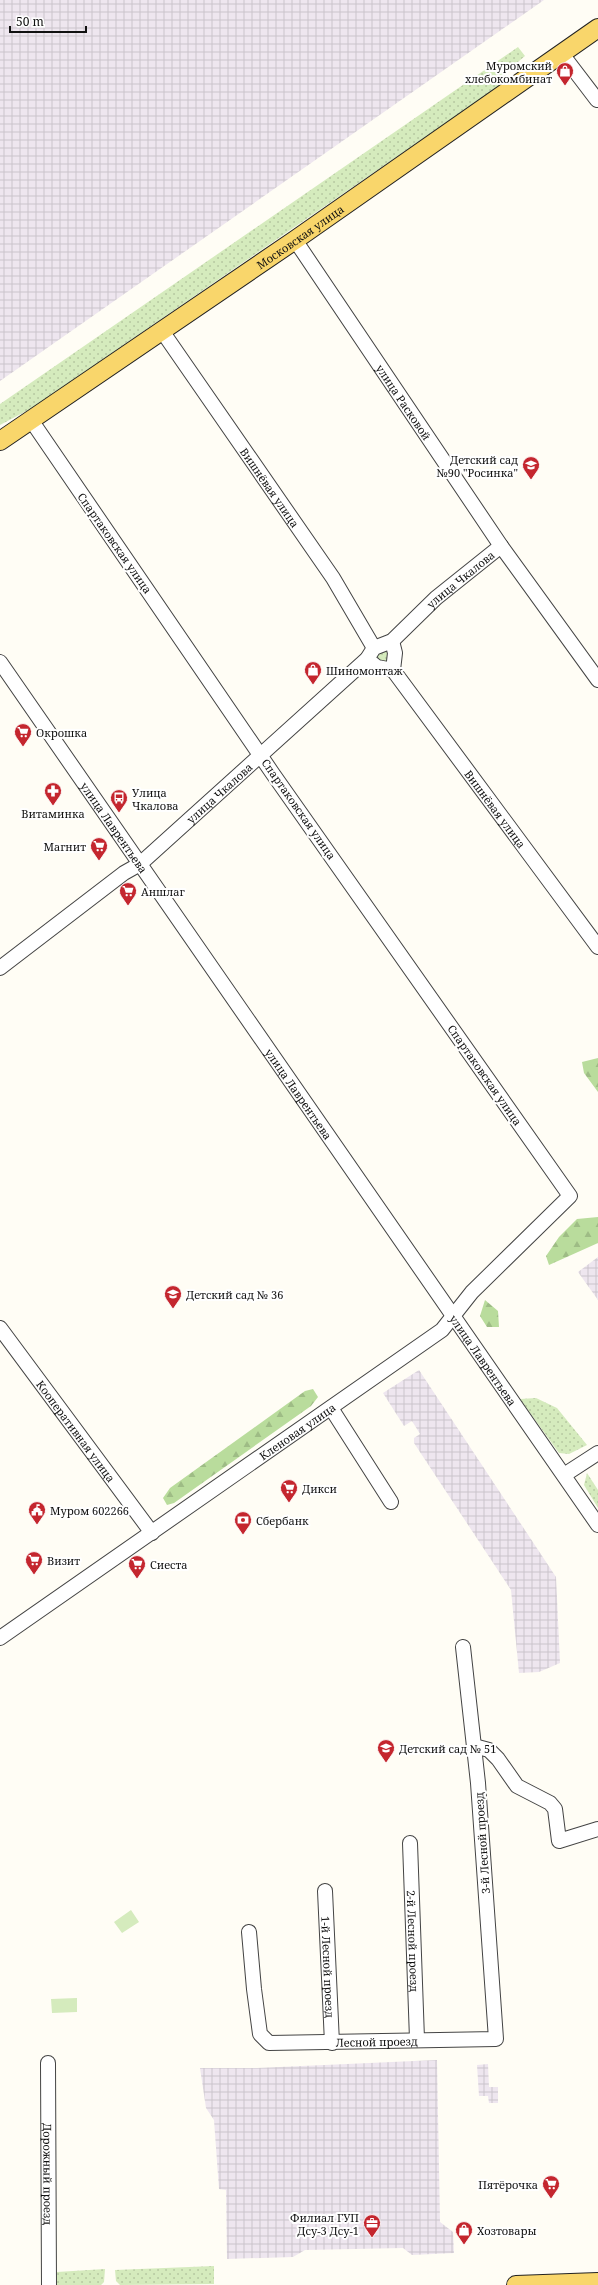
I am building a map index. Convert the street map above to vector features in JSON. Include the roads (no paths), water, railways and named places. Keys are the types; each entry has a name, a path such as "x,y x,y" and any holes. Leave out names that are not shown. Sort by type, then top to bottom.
{"main road":[{"name":"Московская улица","path":"0,441 295,240 598,28"},
{"path":"516,2285 598,2282"}],"street":[{"path":"562,54 597,100"},
{"name":"улица Расковой","path":"295,240 501,546 598,680"},
{"name":"Вишнёвая улица","path":"162,331 333,578 370,653"},
{"name":"Спартаковская улица","path":"31,420 262,755 570,1196"},
{"name":"улица Чкалова","path":"0,968 124,873 140,864 262,755 370,653 392,641 436,598 501,546"},
{"path":"370,653 377,667 393,670 395,653 392,641"},
{"name":"улица Лаврентьева","path":"0,662 598,1525"},
{"name":"Вишнёвая улица","path":"393,670 598,947"},
{"name":"Кленовая улица","path":"0,1638 442,1330 472,1292 570,1196"},
{"name":"Кооперативная улица","path":"0,1328 152,1533"},
{"path":"331,1408 391,1502"},
{"path":"564,1475 598,1453"},
{"name":"3-й Лесной проезд","path":"463,1647 474,1746 496,2039"},
{"path":"474,1746 489,1750 498,1758 518,1786 550,1803 555,1809 559,1842 598,1829"},
{"name":"2-й Лесной проезд","path":"410,1843 417,2039"},
{"name":"1-й Лесной проезд","path":"325,1891 332,2043"},
{"name":"Лесной проезд","path":"249,1932 260,2034 269,2043 332,2043 417,2039 496,2039"},
{"name":"Дорожный проезд","path":"48,2063 49,2285"}],"place":[{"name":"Муромский хлебокомбинат","path":"565,86"},
{"name":"Детский сад №90 \"Росинка\"","path":"531,480"},
{"name":"Шиномонтаж","path":"313,685"},
{"name":"Окрошка","path":"23,747"},
{"name":"Витаминка","path":"53,806"},
{"name":"Улица Чкалова","path":"119,813"},
{"name":"Магнит","path":"99,861"},
{"name":"Аншлаг","path":"128,906"},
{"name":"Детский сад № 36","path":"173,1309"},
{"name":"Дикси","path":"289,1503"},
{"name":"Муром 602266","path":"37,1525"},
{"name":"Сбербанк","path":"243,1535"},
{"name":"Визит","path":"34,1575"},
{"name":"Сиеста","path":"137,1579"},
{"name":"Детский сад № 51","path":"386,1763"},
{"name":"Пятёрочка","path":"551,2199"},
{"name":"Филиал ГУП Дсу-3 Дсу-1","path":"372,2238"},
{"name":"Хозтовары","path":"464,2245"}]}
